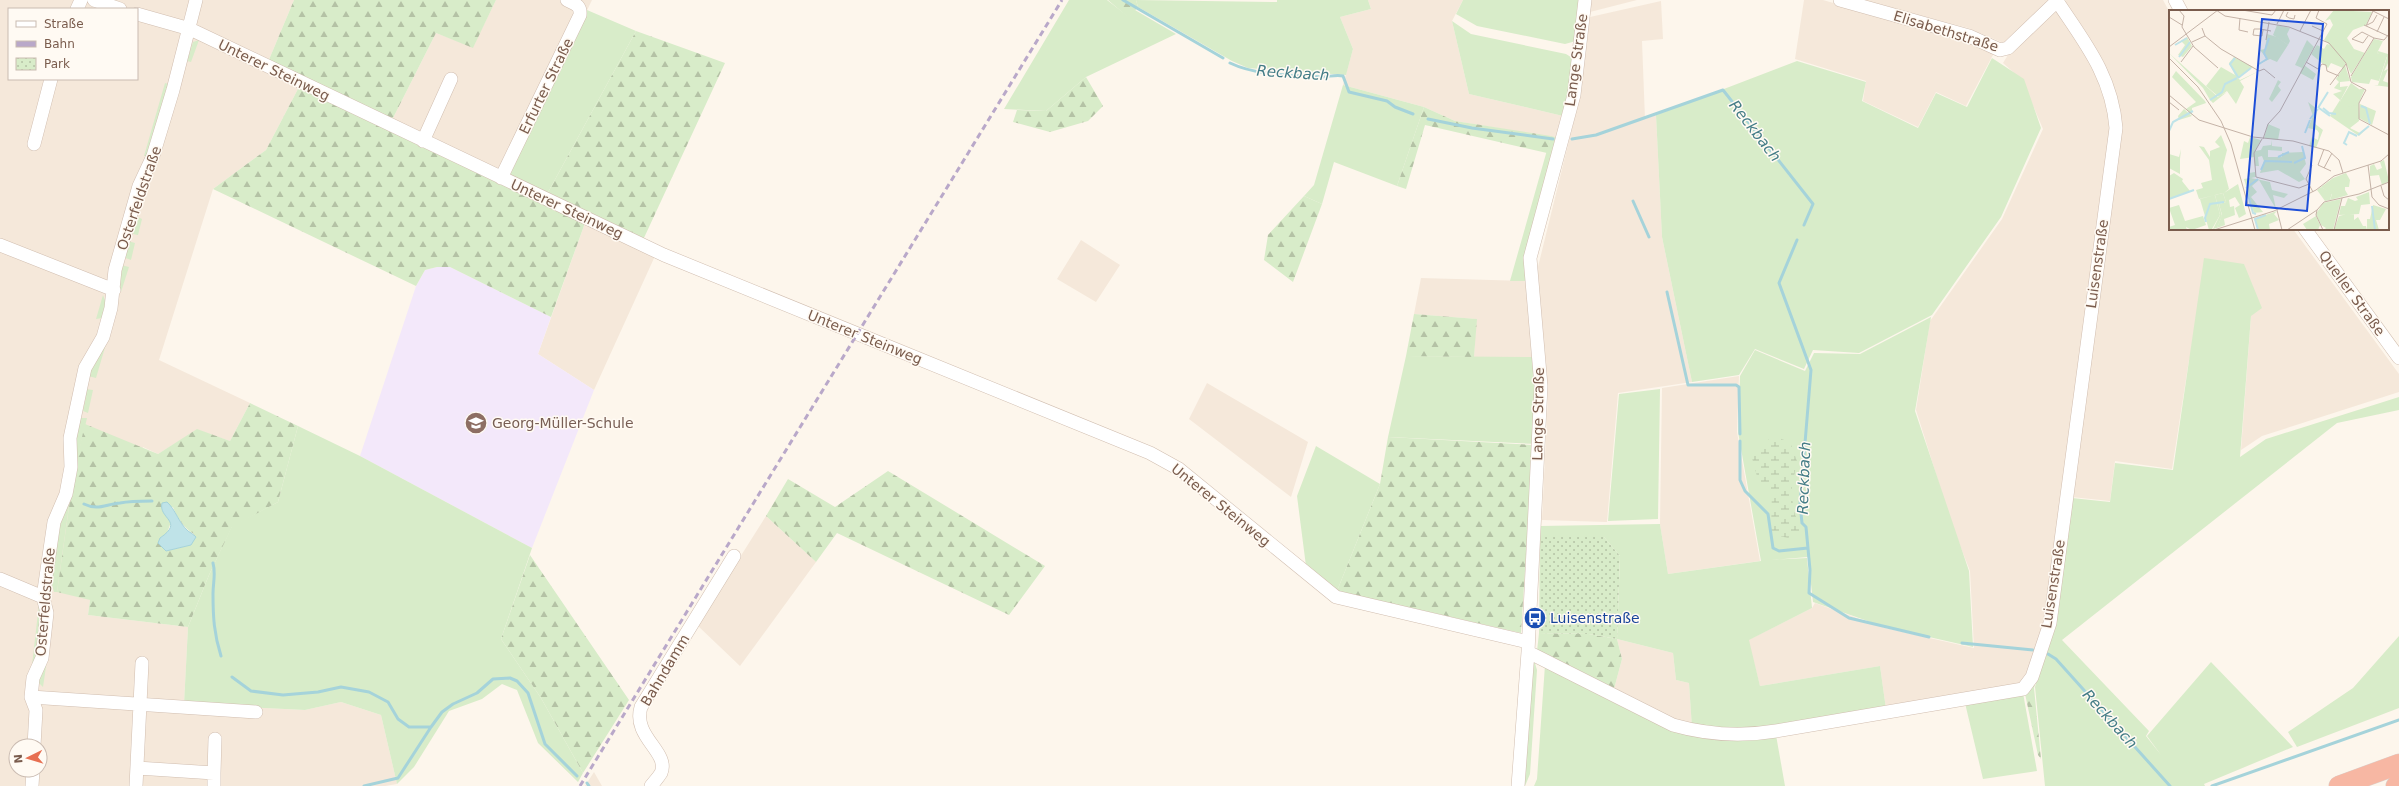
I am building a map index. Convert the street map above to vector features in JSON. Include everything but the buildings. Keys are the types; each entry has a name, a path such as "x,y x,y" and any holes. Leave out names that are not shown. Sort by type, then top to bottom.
{"highway":[{"path":"2339,786 2399,764"}],"street":[{"path":"94,0 117,8"},
{"name":"Osterfeldstraße","path":"34,738 36,710 32,696 33,678 42,658 47,613 43,597 54,522 66,494 71,467 70,438 82,381 85,368 103,337 114,290 115,270 139,186 153,156 190,29 196,0"},
{"name":"Erfurter Straße","path":"501,178 580,15 580,9 577,4 567,0"},
{"name":"Lange Straße","path":"1518,786 1528,647 1541,386 1530,258 1574,95 1584,0"},
{"name":"Elisabethstraße","path":"1840,0 1969,36 2000,50 2008,48 2058,0"},
{"name":"Luisenstraße","path":"1528,647 1673,725 1693,731 1724,735 1747,736 2023,689 2032,677 2050,623 2116,128 2110,92 2095,57 2058,0"},
{"path":"2175,0 2180,10"},
{"name":"Unterer Steinweg","path":"138,14 190,29 664,255 1150,453 1179,469 1336,597 1528,647"},
{"path":"423,141 451,79"},
{"path":"34,144 51,80"},
{"name":"Queller Straße","path":"2306,230 2399,358"},
{"path":"0,245 114,290"},
{"name":"Bahndamm","path":"651,786 661,773 662,765 661,759 641,728 638,716 641,707 734,556"},
{"path":"0,579 43,597"},
{"path":"136,786 142,664"},
{"path":"32,696 139,705 256,712"},
{"path":"137,768 214,780 215,739"}],"shaded area":[{"path":"0,0 294,0 268,62 299,87 266,150 213,189 159,360 250,403 230,441 197,430 158,454 143,447 90,600 88,615 188,627 184,704 305,710 341,702 381,715 397,784 385,786 0,786"},
{"path":"496,0 592,0 507,177 392,120 436,33 473,47"},
{"path":"1368,0 1463,0 1452,21 1469,94 1563,116 1558,138 1455,121 1424,107 1343,85 1353,49 1340,17 1371,9"},
{"path":"1591,0 1637,0 1590,12"},
{"path":"1804,0 1823,0 1965,41 1994,53 1966,106 1936,92 1918,127 1863,101 1866,81 1795,59"},
{"path":"1862,0 2048,0 2006,44 1968,28"},
{"path":"2066,0 2163,0 2169,11 2169,230 2294,230 2399,374 2399,392 2262,436 2241,450 2251,316 2244,264 2189,360 2172,469 2115,461 2110,501 2062,496 2044,624 2022,686 1886,709 1880,666 1760,686 1748,640 1812,608 1815,603 1885,628 1974,648 1970,571 1952,525 1916,410 1930,321 2002,219 2043,129 2022,80 2003,63 2011,50"},
{"path":"1661,1 1663,39 1642,41 1645,119 1656,115 1662,237 1692,382 1618,393 1607,522 1542,520 1548,394 1537,271 1580,96 1590,17"},
{"path":"585,223 655,256 594,390 538,354"},
{"path":"1081,240 1120,265 1096,302 1057,279"},
{"name":"Georg-Müller-Schule","path":"437,267 450,267 551,317 538,354 594,390 532,548 360,456 416,286 425,270"},
{"path":"1421,278 1526,281 1533,357 1474,357 1476,319 1414,314"},
{"path":"1739,376 1737,432 1760,561 1668,574 1660,524 1662,388"},
{"path":"1207,383 1308,442 1291,497 1189,419"},
{"path":"766,516 816,562 740,666 697,625"},
{"path":"1617,639 1673,653 1676,680 1689,683 1692,728 1614,689 1622,659"},
{"path":"594,772 602,786 585,786"}],"green space":[{"path":"294,0 496,0 473,48 436,33 392,120 268,62"},
{"path":"1069,0 1107,0 1129,17 1135,10 1176,34 1086,77 1046,111 1004,109"},
{"path":"1108,0 1136,0 1138,7 1129,18"},
{"path":"1136,0 1277,2 1277,0 1368,0 1371,9 1340,17 1353,49 1346,75 1248,68 1232,61 1138,7"},
{"path":"1463,0 1580,0 1576,41 1565,44 1477,26 1456,14"},
{"path":"587,10 636,31 546,196 507,177"},
{"path":"1452,21 1471,34 1566,54 1574,59 1563,116 1469,94"},
{"path":"636,31 725,63 643,240 546,196"},
{"path":"199,40 191,62 187,61 193,42"},
{"path":"1992,58 2024,79 2041,128 2001,217 1932,315 1859,353 1813,350 1804,369 1755,349 1739,375 1692,382 1662,237 1656,115 1797,61 1866,82 1862,101 1918,128 1936,93 1967,107"},
{"path":"1086,77 1103,106 1088,121 1050,132 1013,122 1017,110 1046,111"},
{"path":"165,83 168,84 148,156 144,156"},
{"path":"1343,85 1424,107 1397,186 1334,162 1322,204 1304,196 1314,185"},
{"path":"299,87 585,223 551,317 450,267 437,267 425,270 416,286 213,189 266,150"},
{"path":"1424,107 1455,121 1551,136 1547,153 1425,125 1406,189 1397,186"},
{"path":"1551,136 1558,138 1526,281 1510,281"},
{"path":"1304,196 1322,204 1293,282 1264,260 1268,235"},
{"path":"138,217 142,219 138,235 133,234"},
{"path":"128,241 135,243 131,260 123,257"},
{"path":"2204,258 2244,264 2262,308 2251,316 2240,457 2266,439 2399,397 2399,410 2337,423 2062,640 2149,731 2146,736 2161,755 2147,736 2211,662 2293,747 2204,784 2205,786 2045,786 2035,687 2053,626 2072,498 2110,502 2115,463 2173,470"},
{"path":"121,265 129,267 121,292 120,291"},
{"path":"103,295 106,303 102,318 96,319"},
{"path":"1414,314 1477,319 1474,357 1406,356"},
{"path":"1931,317 1915,411 1969,571 1973,647 1885,627 1813,602 1808,557 1771,560 1807,558 1812,608 1749,640 1760,686 1880,666 1886,709 1775,729 1692,728 1689,683 1676,680 1673,653 1617,639 1620,556 1604,537 1540,537 1540,526 1660,524 1668,574 1761,561 1738,432 1740,376 1755,350 1805,371 1814,353 1860,354"},
{"path":"106,344 96,378 88,376 91,366"},
{"path":"1406,356 1533,357 1538,384 1536,444 1388,437"},
{"path":"85,389 93,390 88,413 83,411 86,397"},
{"path":"1660,389 1658,519 1608,521 1619,394"},
{"path":"250,403 298,426 278,502 232,527 209,575 188,627 88,615 90,600 57,592 74,472 85,424 158,454 197,429 230,441","holes":["173,507 184,526 194,534 191,545 166,551 160,538 167,533 171,522 162,509"]},
{"path":"78,418 87,418 76,465 73,438"},
{"path":"298,426 360,456 532,548 501,639 541,698 583,773 578,782 538,743 517,690 502,684 482,699 449,711 414,767 397,784 381,715 341,702 305,710 184,704 188,627 209,575 232,526 278,502"},
{"path":"1773,436 1790,442 1797,461 1791,492 1795,515 1804,530 1788,538 1771,534 1772,490 1759,484 1751,454"},
{"path":"1388,437 1533,445 1521,633 1337,591 1380,484"},
{"path":"1316,446 1380,484 1337,591 1306,566 1297,496"},
{"path":"888,471 1045,566 1009,615 837,533 816,562 766,516 788,479 835,507"},
{"path":"70,499 57,592 54,592 50,578 59,521"},
{"path":"1540,537 1604,537 1620,556 1617,639 1589,634 1539,633"},
{"path":"530,555 629,700 583,773 541,698 501,639"},
{"path":"39,604 42,609 36,646 39,648 32,665"},
{"path":"1539,633 1589,634 1617,639 1622,659 1614,689 1537,651"},
{"path":"2399,636 2399,708 2297,747 2288,732 2353,688"},
{"path":"2045,648 2034,688 2041,759 2038,755 2024,689"},
{"path":"47,660 43,687 37,681"},
{"path":"1534,660 1537,670 1530,774 1525,786 1522,786"},
{"path":"1545,665 1668,726 1776,735 1785,786 1534,786 1537,779"},
{"path":"2023,693 2037,771 1983,779 1965,703"}],"water":[{"path":"167,502 188,531 196,537 191,545 166,551 158,543 160,538 170,528 171,524 162,508 162,503"}],"waterway":[{"name":"Reckbach","path":"1123,0 1223,58"},
{"name":"Reckbach","path":"1230,63 1263,73 1321,77 1338,75 1343,76 1349,92 1387,101 1395,107 1413,114"},
{"name":"Reckbach","path":"1572,139 1596,135 1723,90 1813,204 1804,225"},
{"name":"Reckbach","path":"1428,119 1472,128 1553,139"},
{"path":"1633,201 1649,237"},
{"name":"Reckbach","path":"1797,240 1779,283 1811,370 1800,504 1802,523 1806,527 1810,570 1809,593 1849,618 1929,637"},
{"path":"1667,292 1688,385 1736,385 1739,387 1740,434"},
{"path":"1740,441 1740,480 1745,491 1768,514 1773,548 1779,551 1808,548"},
{"path":"84,504 98,507 128,502 152,501"},
{"path":"213,563 215,633 221,656"},
{"name":"Reckbach","path":"1962,643 2033,650"},
{"name":"Reckbach","path":"2048,654 2056,659 2170,786"},
{"path":"232,677 251,691 283,695 318,692 341,687 369,692 388,702 398,719 409,727 431,727 442,712 453,704 477,693 493,679 510,678 517,681 528,693 545,744 577,776"},
{"path":"2212,786 2399,720"},
{"path":"364,786 398,778 431,727"}],"railway":[{"path":"580,786 1062,0"}],"place":[{"name":"Georg-Müller-Schule","path":"476,423"},
{"name":"Luisenstraße","path":"1535,618"}]}
